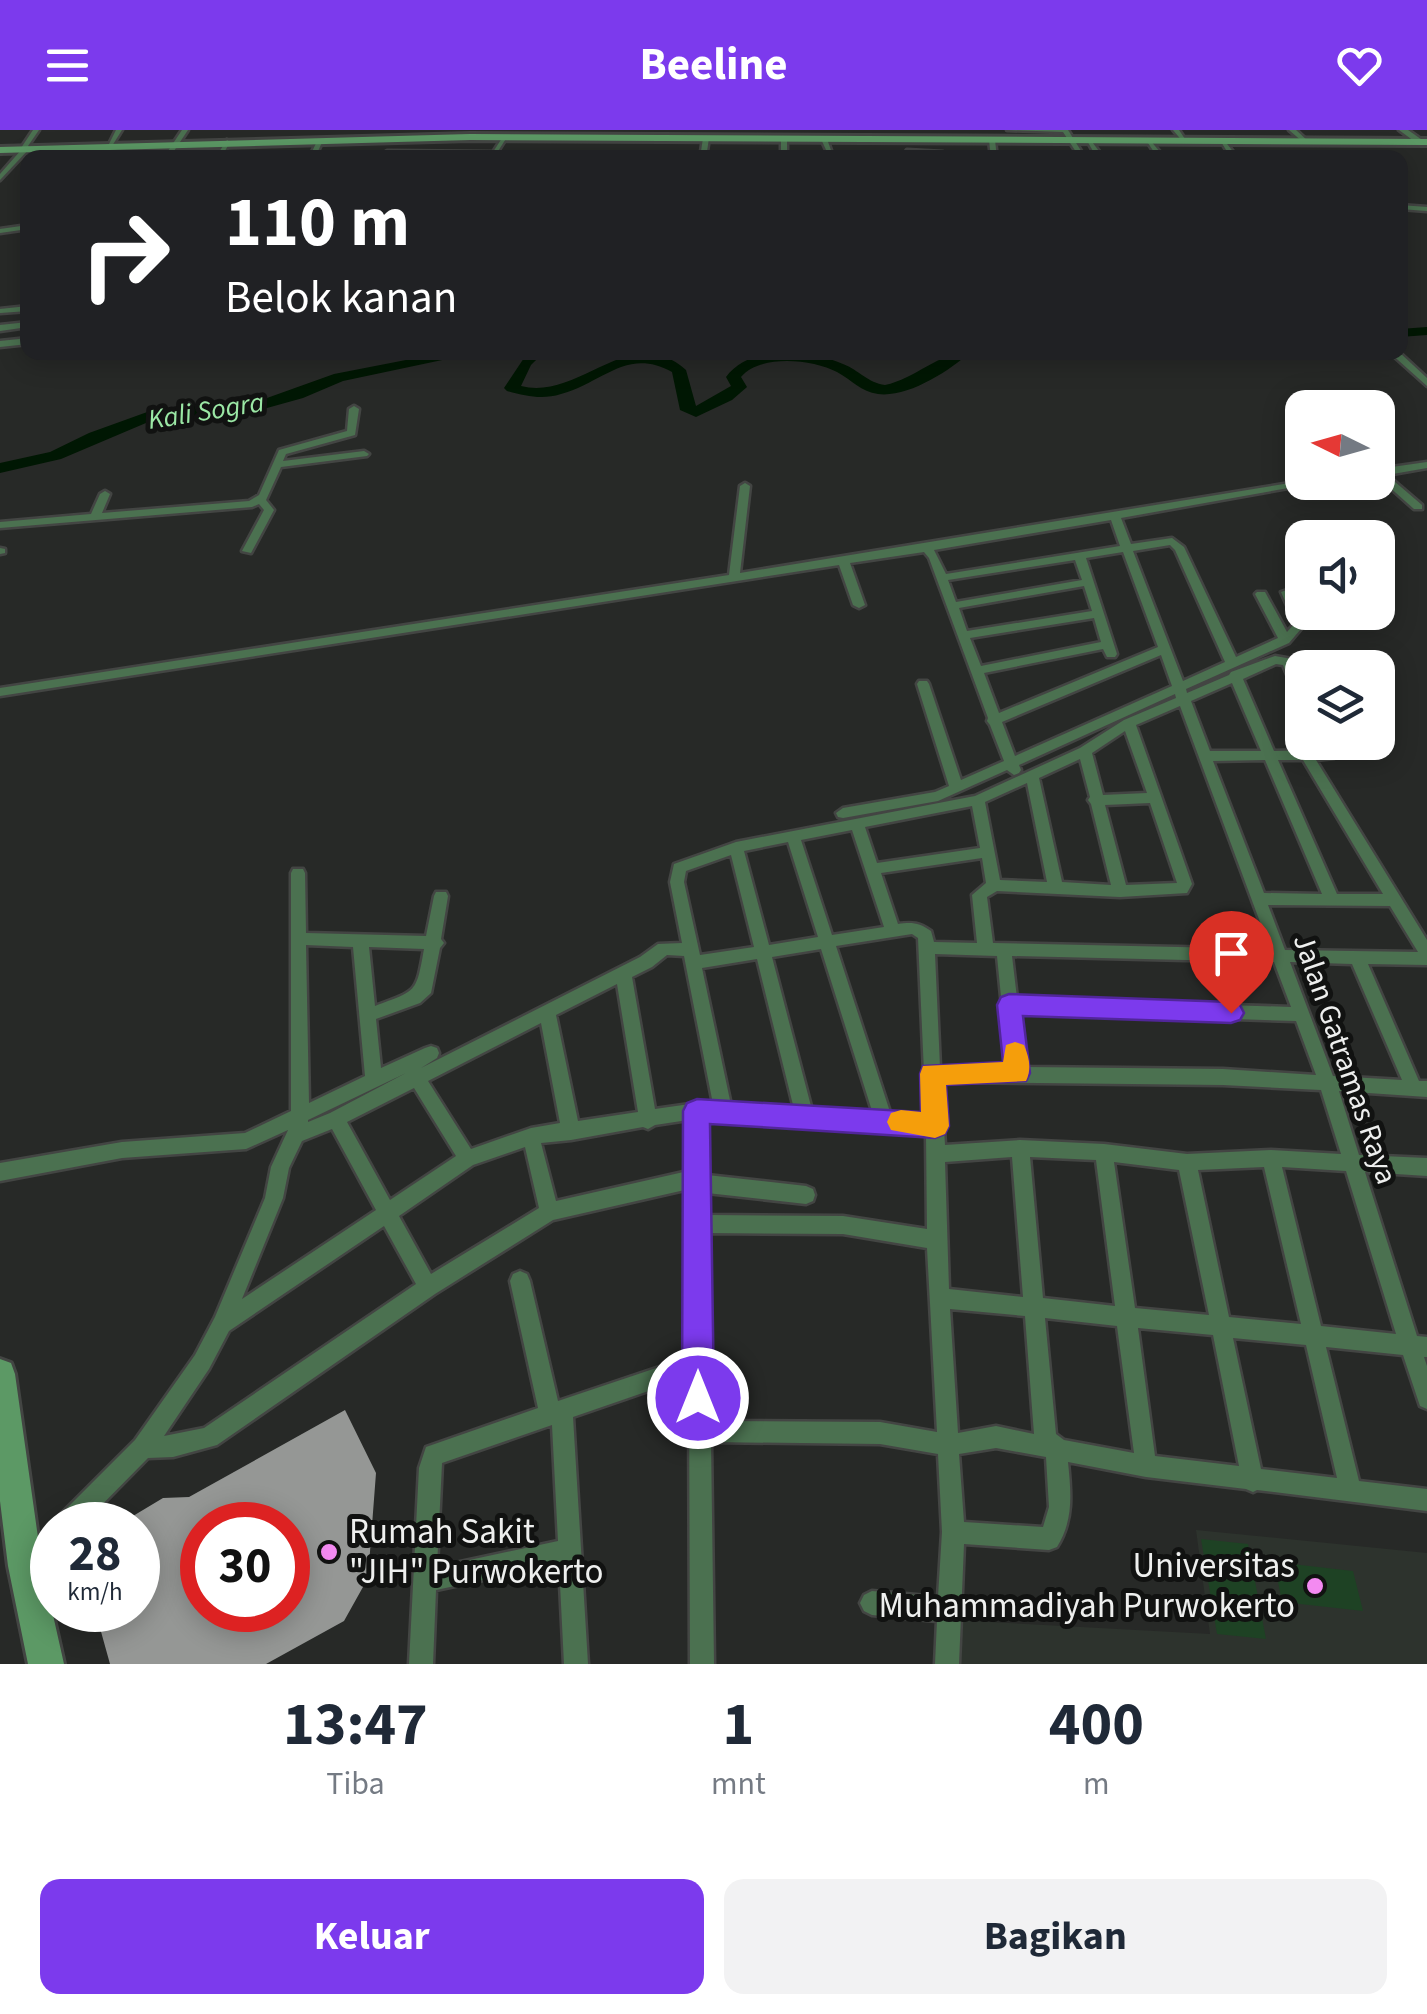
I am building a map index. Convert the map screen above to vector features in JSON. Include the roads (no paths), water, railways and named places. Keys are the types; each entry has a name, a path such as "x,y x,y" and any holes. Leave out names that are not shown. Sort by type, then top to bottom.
{"main road":[{"path":"176,150 227,142 395,138 992,140 1011,133 1067,134 1088,140 1425,144"},
{"path":"93,150 110,146 158,150"},
{"path":"0,150 56,150"},
{"path":"0,1374 4,1439 46,1664"}],"street":[{"path":"26,148 36,130"},
{"path":"110,146 119,130"},
{"path":"1176,130 1186,141"},
{"path":"1292,130 1306,142"},
{"path":"1404,130 1425,144"},
{"path":"497,150 504,137"},
{"path":"389,150 395,138"},
{"path":"704,150 706,138"},
{"path":"784,138 784,150"},
{"path":"824,138 829,150"},
{"path":"939,139 942,150"},
{"path":"316,150 320,140"},
{"path":"992,140 993,150"},
{"path":"1088,140 1096,150"},
{"path":"1148,141 1155,150"},
{"path":"222,150 227,142"},
{"path":"1222,142 1228,150"},
{"path":"2,174 20,154"},
{"path":"2,174 17,170"},
{"path":"0,354 16,352"},
{"path":"1402,360 1427,383"},
{"path":"0,524 248,505 260,500 274,465 288,448 352,433 354,409"},
{"path":"274,465 364,454"},
{"path":"1395,470 1427,465"},
{"path":"734,578 744,486"},
{"path":"1395,487 1418,507"},
{"path":"0,692 1285,488"},
{"path":"95,517 104,494"},
{"path":"56,519 60,500"},
{"path":"247,551 269,510 260,500"},
{"name":"Jalan Gatramas Raya","path":"1115,517 1328,1084 1418,1346 1427,1399"},
{"path":"942,578 1127,546 1164,541 1177,544 1332,898"},
{"path":"926,547 942,578 1010,766 1028,778 1056,889"},
{"path":"1079,554 1115,668"},
{"path":"842,560 859,605"},
{"path":"952,606 1088,582"},
{"path":"1261,594 1285,640"},
{"path":"962,635 1098,614"},
{"path":"723,1110 676,875 691,861 938,796 1234,669 1285,640 1293,630"},
{"path":"975,671 1108,644"},
{"path":"993,721 1165,649"},
{"path":"1234,669 1285,662"},
{"path":"923,684 956,786"},
{"path":"850,818 978,800 1085,750 1180,693"},
{"path":"1017,1073 1009,1005 980,895 994,885 1120,891 1177,890 1184,884 1130,723"},
{"path":"1085,750 1120,891"},
{"path":"1205,756 1285,756"},
{"path":"928,948 1427,956 1309,760"},
{"path":"1095,800 1156,798"},
{"path":"978,800 994,885"},
{"path":"850,818 892,932"},
{"path":"792,836 884,1120"},
{"path":"736,847 805,1117"},
{"path":"871,869 986,852"},
{"path":"89,1502 144,1448 168,1416 222,1324 274,1198 284,1156 298,1126 298,873"},
{"path":"368,1015 420,995 436,944 441,896"},
{"path":"1260,899 1394,900"},
{"path":"0,1172 122,1150 246,1142 298,1126 336,1120 412,1071 547,1010 664,948 691,956 760,952 920,930 926,935 928,948 936,1240 954,1532 947,1664"},
{"path":"300,939 436,944"},
{"path":"360,940 374,1081"},
{"path":"932,1074 1223,1077 1420,1089 1357,957"},
{"path":"623,972 648,1121"},
{"path":"1009,1005 1303,1014"},
{"path":"547,1010 571,1132"},
{"path":"298,1126 374,1081 412,1071 431,1053"},
{"path":"412,1071 467,1159"},
{"path":"222,1324 467,1159 531,1136 723,1110 935,1126"},
{"path":"697,1111 702,1664"},
{"path":"336,1120 428,1288"},
{"path":"531,1136 549,1212"},
{"path":"936,1154 1020,1148 1104,1152 1187,1162 1271,1158 1427,1167"},
{"path":"954,1532 1049,1539 1057,1531 1059,1518 1020,1148"},
{"path":"1104,1152 1146,1466"},
{"path":"1271,1158 1350,1492"},
{"path":"1187,1162 1224,1326 1253,1481"},
{"path":"144,1448 209,1437 428,1288 549,1212 697,1181 806,1195"},
{"path":"697,1224 843,1224 936,1240"},
{"path":"520,1281 556,1412 570,1550 576,1664"},
{"path":"940,1298 1418,1346"},
{"path":"420,1664 430,1468 434,1455 698,1364"},
{"path":"699,1431 880,1432 947,1446 996,1436 1146,1466 1427,1500"},
{"path":"425,1581 570,1550"},
{"path":"25,1566 30,1561"},
{"path":"872,1603 949,1610"}],"waterway":[{"name":"Kali Sogra","path":"1408,332 1427,331"},
{"name":"Kali Sogra","path":"0,468 55,456 150,416 267,403 298,395 339,377 430,360"},
{"name":"Kali Sogra","path":"528,360 512,388 535,394 556,391 628,360"},
{"name":"Kali Sogra","path":"662,360 679,370 685,407 696,412 727,397 739,387 733,377 740,368 760,360"},
{"name":"Kali Sogra","path":"808,360 843,369 864,384 885,390 914,381 950,360"}],"place":[{"name":"Rumah Sakit \"JIH\" Purwokerto","path":"329,1552"},
{"name":"Universitas Muhammadiyah Purwokerto","path":"1315,1586"}]}
